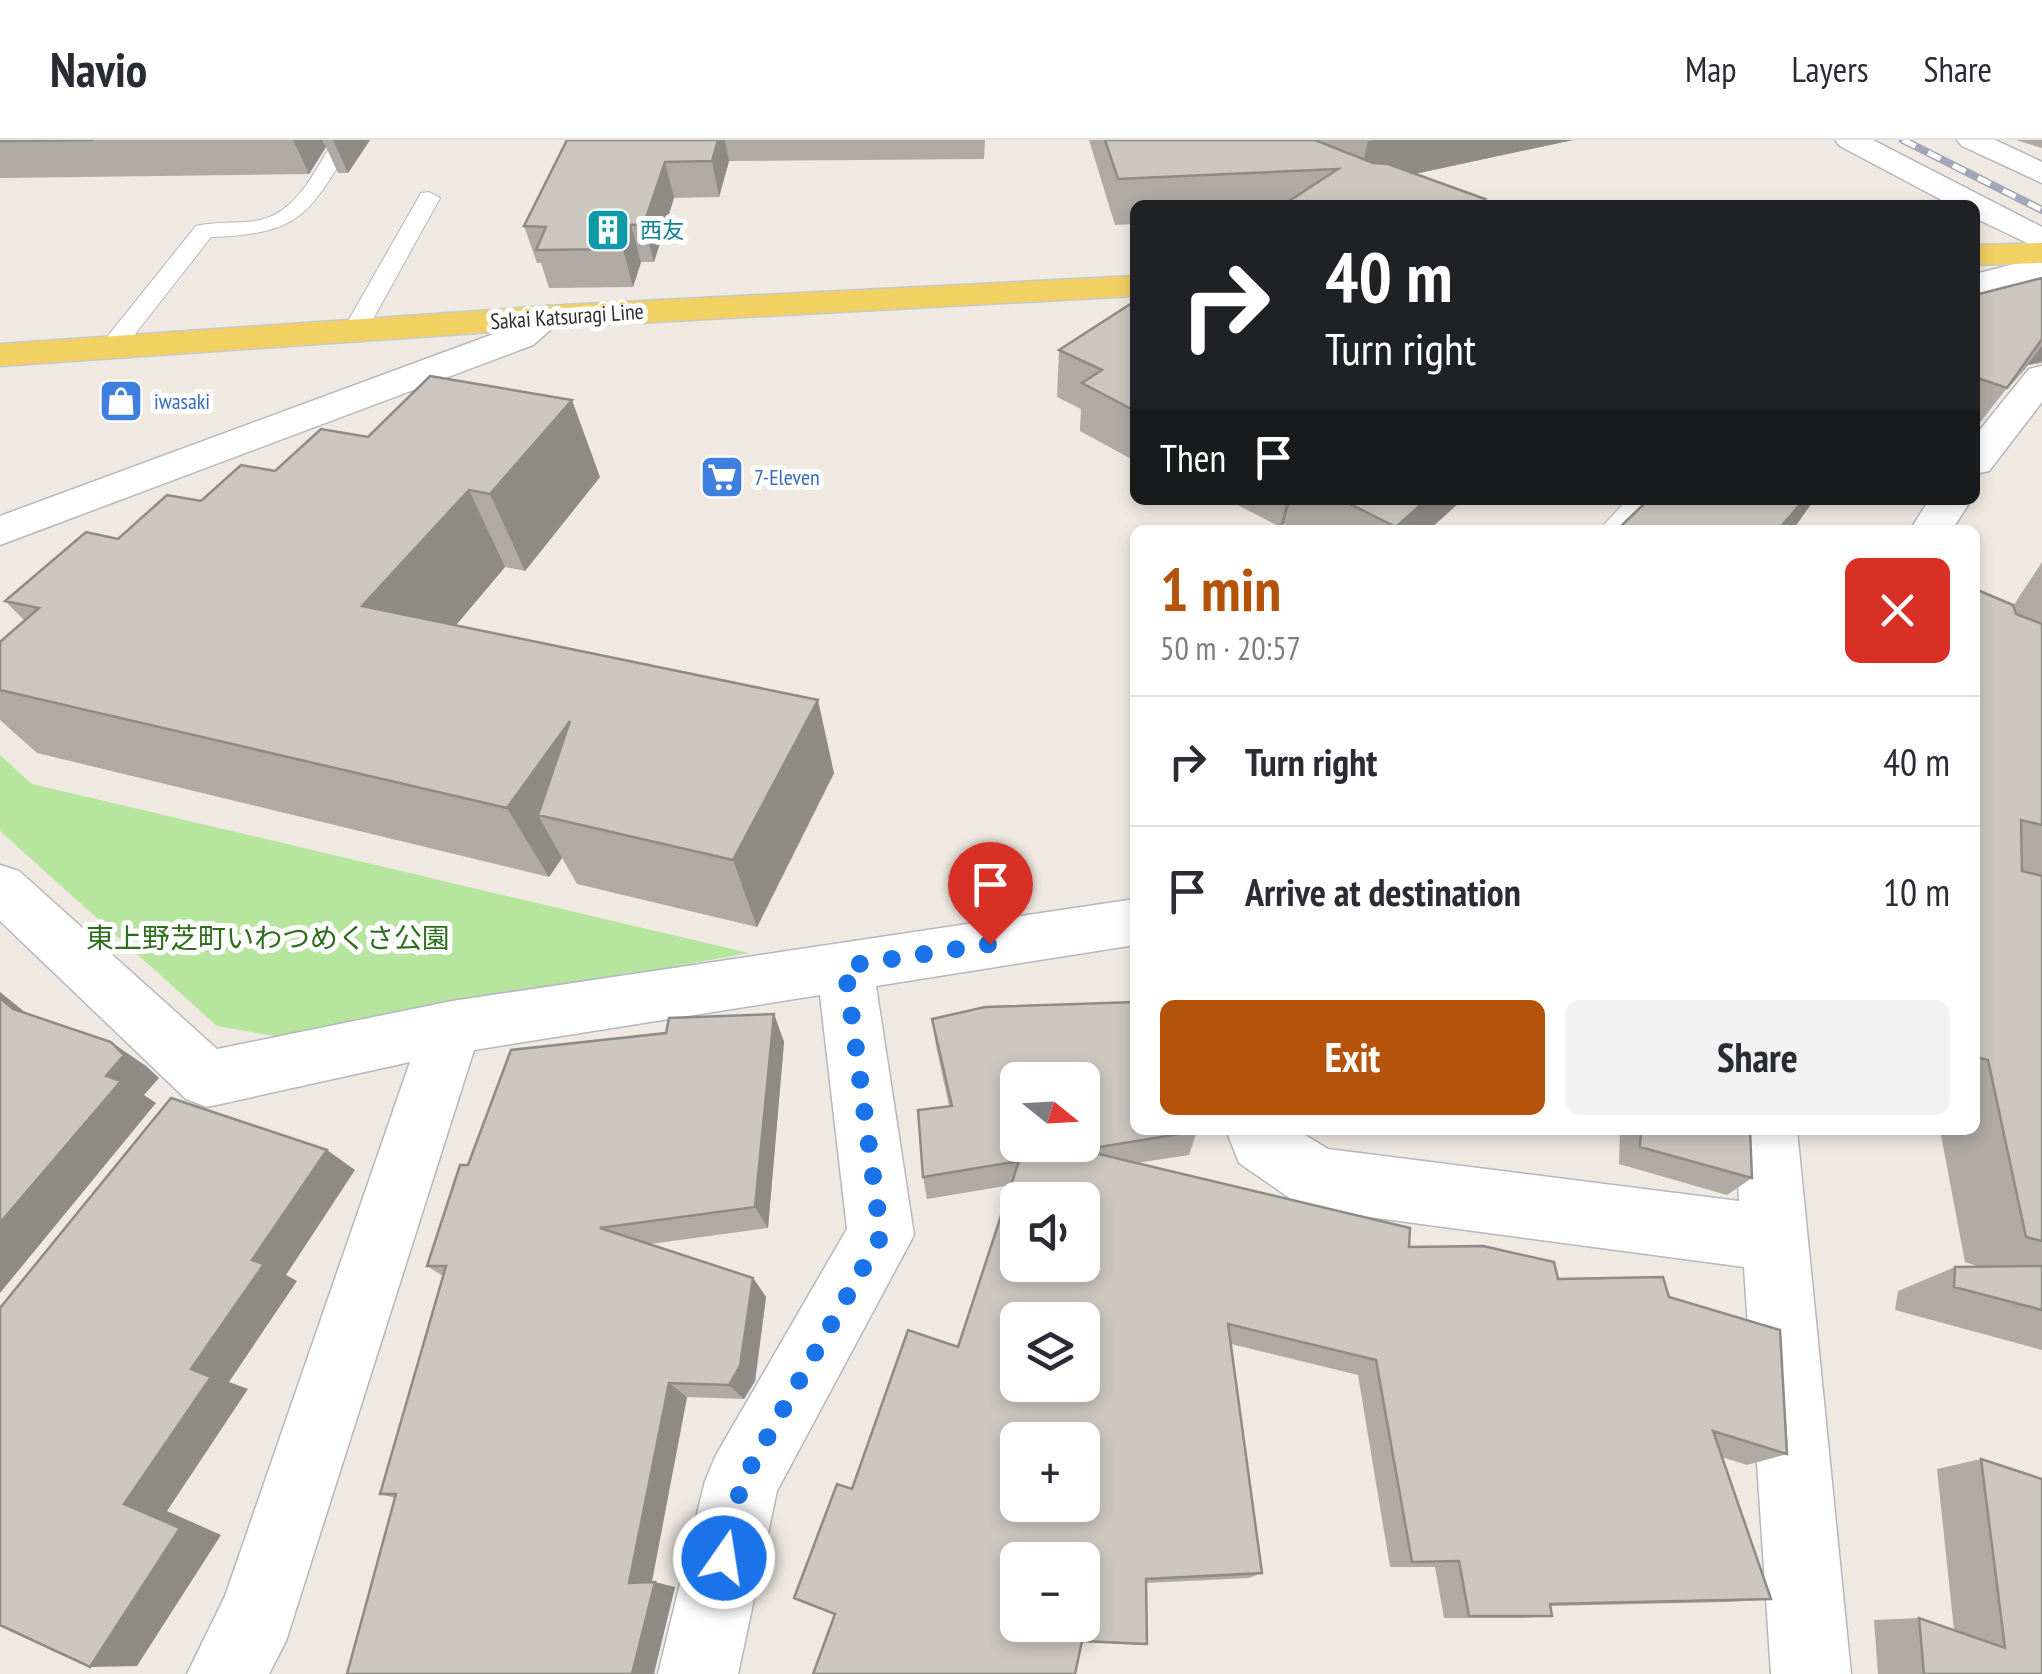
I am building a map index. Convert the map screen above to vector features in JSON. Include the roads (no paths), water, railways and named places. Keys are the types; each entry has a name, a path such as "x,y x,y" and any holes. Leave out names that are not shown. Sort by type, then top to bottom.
{"main road":[{"path":"1980,255 2042,253"},
{"name":"Sakai Katsuragi Line","path":"0,355 547,316 1130,286"}],"street":[{"path":"1850,140 1965,200"},
{"path":"1972,140 2042,174"},
{"path":"1980,208 2042,240"},
{"path":"1980,283 2042,267"},
{"path":"0,531 520,337 547,316"},
{"path":"1980,453 2035,397"},
{"path":"0,887 195,1094 452,1027 1130,923"},
{"path":"698,1674 742,1482 881,1236 845,966"},
{"path":"228,1674 258,1613 452,1027"},
{"path":"1258,1135 1261,1142 1317,1178 1775,1238"},
{"path":"1766,1135 1810,1674"}],"lane":[{"path":"112,347 204,230 260,230 289,220 344,140"},
{"path":"356,330 374,290 429,198"},
{"path":"1619,525 1638,505"}],"railway":[{"path":"1903,140 2042,210"}],"place":[{"name":"西友","path":"608,230"},
{"name":"iwasaki","path":"121,401"},
{"name":"7-Eleven","path":"722,477"}],"park label":[{"name":"東上野芝町いわつめくさ公園","path":"268,938"}]}
